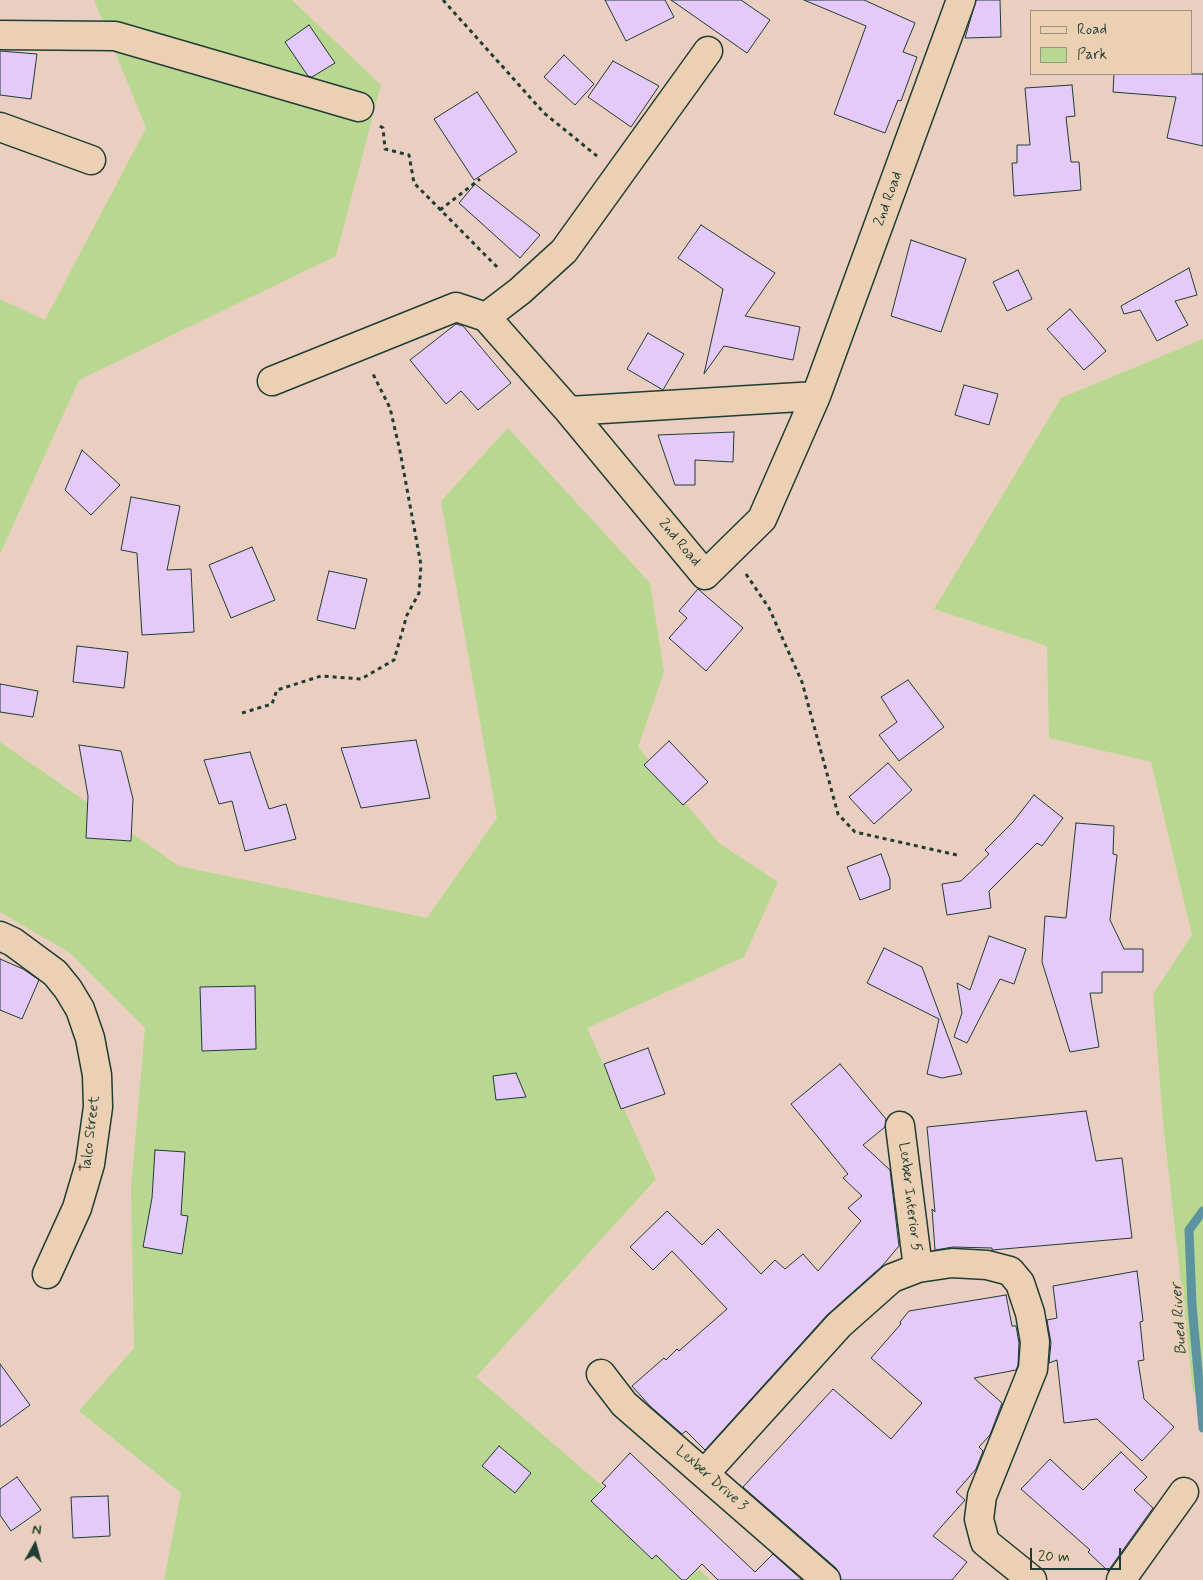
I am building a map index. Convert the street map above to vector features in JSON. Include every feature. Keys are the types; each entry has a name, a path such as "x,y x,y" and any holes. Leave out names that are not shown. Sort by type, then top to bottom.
{"street":[{"name":"2nd Road","path":"486,317 569,411 705,575 762,519 816,396 961,0"},
{"path":"0,35 116,36 359,108"},
{"path":"272,381 456,307 486,317 520,291 564,252 708,51"},
{"path":"0,127 92,160"},
{"path":"569,411 816,396"},
{"name":"Talco Street","path":"0,936 13,942 55,973 68,989 80,1009 90,1038 97,1075 98,1106 90,1164 77,1208 47,1274"},
{"name":"Lexber Interior 5","path":"900,1126 918,1268"},
{"path":"705,1473 840,1325 892,1278 918,1268 952,1263 987,1265 1010,1271 1020,1283 1030,1313 1035,1342 1033,1369 982,1496 979,1519 985,1542 1032,1580"},
{"name":"Lexber Drive 3","path":"601,1374 624,1404 826,1580"},
{"path":"1121,1580 1184,1492"}],"path":[{"path":"443,0 544,113 620,174"},
{"path":"359,108 383,128 385,149 409,155 414,183 520,291"},
{"path":"440,210 480,179"},
{"path":"242,713 272,704 277,690 322,676 361,679 394,660 407,615 419,593 421,566 400,451 390,408 373,374 362,345"},
{"path":"730,551 769,608 795,664 811,713 838,814 855,832 957,855"}],"green space":[{"path":"94,0 292,0 381,85 336,256 79,380 0,554 0,299 45,320 146,128"},
{"path":"1203,339 1203,1393 1193,1392 1163,1122 1153,994 1192,935 1151,762 1049,738 1047,646 934,609 1061,398"},
{"path":"508,428 650,583 664,672 638,747 719,843 778,882 744,957 587,1028 656,1179 476,1377 711,1580 164,1580 181,1493 79,1411 134,1348 131,1187 145,1028 70,953 0,912 0,742 179,866 427,918 497,818 441,501"}],"building":[{"path":"605,0 665,0 674,17 626,41"},
{"path":"671,0 741,0 770,20 747,53"},
{"path":"804,0 864,0 915,23 903,52 917,57 901,101 898,100 885,133 834,114 866,26"},
{"path":"976,0 1000,0 1001,37 965,38"},
{"path":"309,25 335,63 312,77 308,76 285,42"},
{"path":"0,51 37,54 31,99 0,95"},
{"path":"564,55 594,84 575,105 544,77"},
{"path":"613,61 659,86 631,127 588,97"},
{"path":"1203,74 1203,146 1167,138 1176,97 1113,92 1114,75"},
{"path":"1072,85 1075,116 1066,117 1071,162 1079,162 1081,190 1014,196 1012,163 1017,163 1017,145 1030,145 1025,88"},
{"path":"477,92 517,152 474,180 434,119"},
{"path":"475,184 540,235 520,258 459,203"},
{"path":"701,225 775,273 745,316 800,327 793,360 724,346 704,374 723,289 678,258"},
{"path":"911,240 966,259 941,332 891,316"},
{"path":"1189,268 1197,295 1175,301 1188,325 1157,341 1140,310 1124,314 1121,306"},
{"path":"1018,270 1032,299 1007,311 993,282"},
{"path":"1070,309 1106,351 1084,370 1047,329"},
{"path":"456,324 463,326 511,383 478,410 461,391 446,404 410,360"},
{"path":"648,333 684,354 663,390 627,369"},
{"path":"964,385 998,394 989,425 955,415"},
{"path":"734,432 733,462 695,460 695,485 675,485 658,435"},
{"path":"82,450 120,485 91,515 65,490"},
{"path":"131,497 180,506 167,570 191,569 194,632 142,635 137,553 121,550"},
{"path":"252,547 275,600 231,618 209,565"},
{"path":"329,571 367,579 355,629 317,620"},
{"path":"698,589 743,628 706,671 669,638 687,618 679,611"},
{"path":"77,646 128,652 124,688 73,682"},
{"path":"908,680 944,727 899,761 879,735 897,722 881,697"},
{"path":"0,684 38,691 33,717 0,712"},
{"path":"416,740 430,798 361,808 341,748"},
{"path":"669,741 708,782 683,805 644,765"},
{"path":"79,745 121,751 133,799 131,841 86,838 88,796"},
{"path":"250,752 269,809 286,804 296,839 245,851 232,801 219,804 204,760"},
{"path":"888,763 912,790 874,824 849,797"},
{"path":"1034,795 1063,818 1042,846 1037,843 989,891 991,908 947,915 942,884 961,881 989,854 985,850 1013,822"},
{"path":"1076,823 1114,826 1113,854 1117,855 1110,920 1124,949 1143,949 1143,972 1102,972 1102,993 1090,993 1099,1047 1070,1052 1042,962 1045,916 1066,918"},
{"path":"881,854 890,879 890,889 860,900 847,867"},
{"path":"989,936 1026,949 1014,984 1000,979 967,1043 954,1037 962,1013 957,983 970,990"},
{"path":"884,948 922,967 962,1074 942,1078 927,1074 939,1019 867,983"},
{"path":"0,959 23,969 39,980 22,1019 0,1010"},
{"path":"255,986 256,1049 202,1051 200,987"},
{"path":"648,1048 665,1094 621,1109 604,1064"},
{"path":"840,1064 886,1119 885,1127 863,1145 890,1170 899,1246 882,1266 827,1315 705,1450 686,1431 682,1434 650,1406 632,1386 664,1358 666,1360 677,1349 679,1351 727,1309 672,1251 653,1270 630,1247 667,1211 702,1245 718,1229 761,1274 775,1260 785,1269 803,1254 818,1271 861,1221 848,1208 862,1196 843,1178 848,1174 791,1104"},
{"path":"516,1073 526,1097 496,1100 493,1076"},
{"path":"1086,1111 1096,1161 1122,1158 1132,1238 992,1250 992,1248 953,1247 935,1250 932,1209 935,1212 927,1127"},
{"path":"155,1150 185,1152 181,1215 188,1216 182,1254 143,1247 152,1198"},
{"path":"1137,1271 1143,1321 1140,1322 1144,1360 1138,1361 1144,1399 1174,1427 1142,1461 1097,1419 1064,1423 1057,1360 1049,1363 1051,1343 1047,1320 1057,1318 1053,1286"},
{"path":"1006,1295 1012,1326 1016,1326 1019,1343 1018,1365 1016,1370 974,1378 1002,1403 990,1435 979,1447 983,1451 976,1469 956,1492 965,1500 933,1536 967,1562 952,1580 841,1580 836,1568 743,1487 833,1389 891,1439 922,1403 871,1358 901,1324 900,1322 909,1311"},
{"path":"0,1364 30,1405 0,1427"},
{"path":"499,1446 531,1473 515,1493 482,1466"},
{"path":"1121,1452 1147,1477 1134,1490 1153,1508 1108,1571 1088,1552 1090,1550 1021,1489 1050,1459 1083,1490"},
{"path":"630,1453 755,1572 773,1554 802,1580 718,1580 702,1564 686,1580 682,1580 656,1555 652,1559 591,1501 606,1486 602,1483"},
{"path":"17,1477 41,1510 11,1531 0,1515 0,1489"},
{"path":"108,1496 110,1536 73,1538 71,1497"}],"waterway":[{"name":"Bued River","path":"1203,1211 1189,1230 1192,1305 1203,1428"}]}
